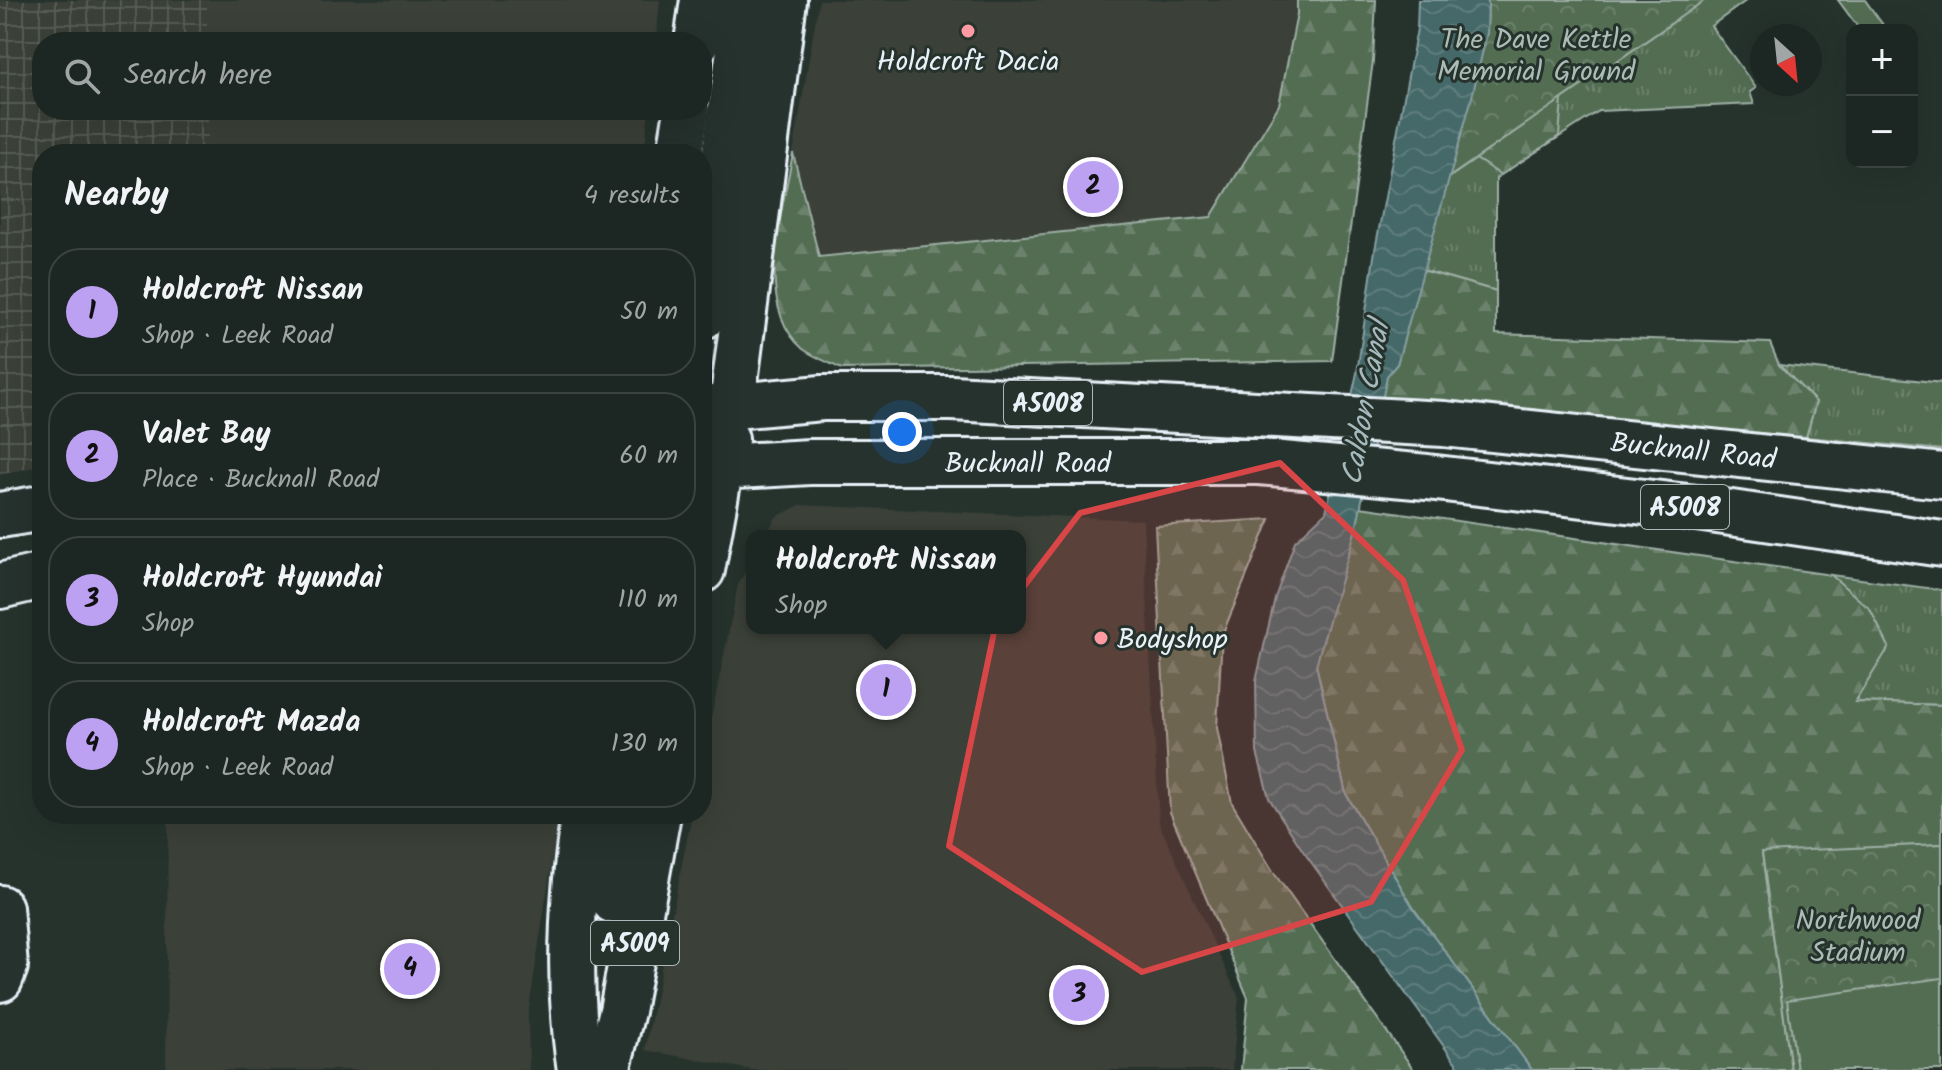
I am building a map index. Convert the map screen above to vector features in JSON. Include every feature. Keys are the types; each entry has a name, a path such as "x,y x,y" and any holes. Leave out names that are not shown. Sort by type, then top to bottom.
{"main road":[{"path":"698,32 703,0"},
{"path":"712,245 746,0"},
{"path":"712,468 717,407 784,0"},
{"path":"682,144 685,120"},
{"name":"Bucknall Road","path":"717,407 822,398 952,398 1444,424 1942,476"},
{"name":"Bucknall Road","path":"712,468 825,462 1259,462 1427,477 1697,508 1942,544"},
{"path":"0,515 32,510"},
{"path":"0,586 32,578"},
{"name":"A5009","path":"580,1070 571,1010 575,877 583,824"},
{"name":"A5009","path":"595,1070 624,824"},
{"name":"A5009","path":"607,1070 622,1011 656,824"},
{"path":"0,908 5,966 0,979"}],"highlighted area":[{"path":"1280,463 1403,580 1462,750 1371,902 1142,972 949,846 996,623 1080,513"}],"shaded area":[{"path":"0,0 207,0 207,32 32,32 32,120 208,120 208,144 32,144 32,467 0,475"},
{"path":"207,0 660,0 657,32 207,32"},
{"path":"819,0 1296,0 1297,14 1279,105 1211,217 819,257 793,153"},
{"path":"208,120 648,120 645,144 208,144"},
{"path":"800,505 1143,520 1159,823 1239,998 1232,1070 752,1070 645,1050 690,824 712,824 712,714 738,585 746,570 746,634 1026,634 1026,530 768,530 776,517"},
{"path":"168,824 557,824 528,1015 529,1070 166,1070"}],"green space":[{"path":"1297,0 1376,0 1373,61 1332,361 842,369 803,349 788,330 779,308 775,256 793,153 819,257 1211,217 1279,105"},
{"name":"The Dave Kettle Memorial Ground","path":"1488,0 1705,0 1448,178 1487,33"},
{"path":"1660,0 1747,0 1711,26 1750,80 1750,96 1754,104 1599,111 1496,178 1496,291 1422,270 1448,178 1672,23"},
{"path":"1838,0 1865,0 1882,24 1856,24"},
{"path":"1487,33 1562,99 1559,136 1501,175 1476,159 1448,178"},
{"path":"1422,270 1496,291 1496,334 1770,343 1779,365 1816,402 1806,437 1381,401 1387,375 1397,364"},
{"path":"1779,365 1942,383 1942,450 1806,437 1816,402"},
{"path":"1360,507 1831,575 1870,609 1889,647 1855,702 1942,705 1942,844 1762,853 1791,1070 1532,1070 1414,909 1346,794 1316,665"},
{"path":"1270,519 1222,635 1217,728 1232,803 1274,873 1414,1070 1241,1070 1248,998 1170,812 1155,526"},
{"path":"1831,575 1942,590 1942,705 1854,702"},
{"name":"Northwood Stadium","path":"1942,844 1942,1070 1791,1070 1762,852"},
{"path":"1942,978 1942,1070 1797,1070 1787,1000"}],"water":[{"name":"Caldon Canal","path":"1418,0 1488,0 1487,33 1471,101 1397,364 1387,376 1357,525 1316,665 1346,794 1414,909 1532,1070 1461,1070 1303,851 1269,798 1257,752 1256,681 1275,598 1295,541 1326,512 1357,373 1375,250 1417,29"}],"place":[{"name":"Holdcroft Dacia","path":"968,31"},
{"name":"Valet Bay","path":"1093,187"},
{"name":"Bodyshop","path":"1101,638"},
{"name":"Holdcroft Nissan","path":"886,690"},
{"name":"Holdcroft Mazda","path":"410,969"},
{"name":"Holdcroft Hyundai","path":"1079,995"}]}
